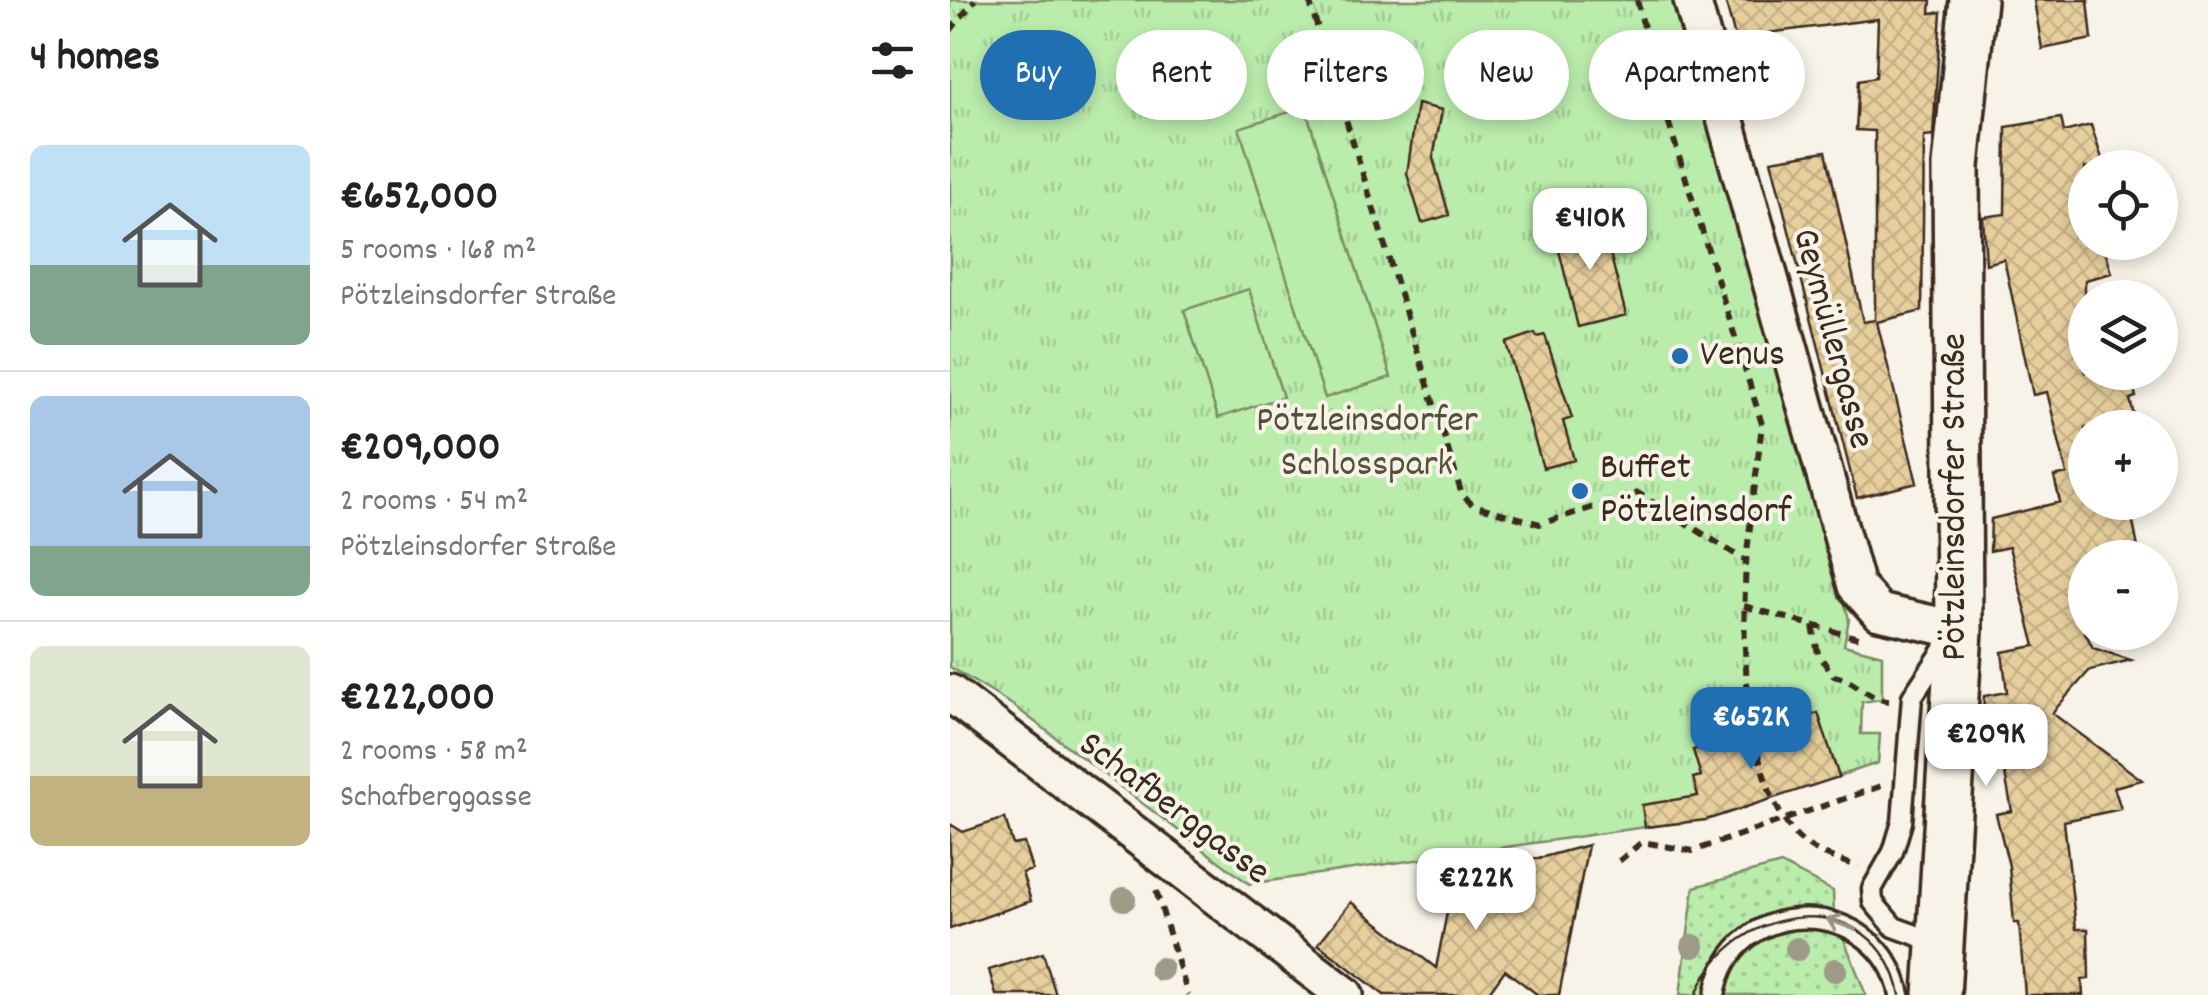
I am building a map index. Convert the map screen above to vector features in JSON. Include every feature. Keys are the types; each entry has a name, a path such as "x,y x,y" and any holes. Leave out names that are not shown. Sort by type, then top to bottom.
{"street":[{"name":"Geymüllergasse","path":"1692,0 1856,586 1880,612 1959,630"},
{"name":"Pötzleinsdorfer Straße","path":"1937,995 1959,630 1956,166 1973,0"},
{"name":"Schafberggasse","path":"950,693 1345,995"}],"lane":[{"path":"1939,943 1894,927 1873,902 1872,889 1893,852 1902,822 1912,697 1930,664 1959,630"},
{"path":"1715,995 1726,961 1748,937 1781,919 1809,916 1838,921 1867,938 1892,967 1900,995"}],"path":[{"path":"950,31 975,0"},
{"path":"1308,0 1462,495 1473,505 1540,524 1638,493 1746,561"},
{"path":"1637,0 1665,110 1762,424 1744,606 1750,719 1774,798 1797,836 1813,849 1858,867"},
{"path":"1744,606 1862,639"},
{"path":"1813,626 1818,654 1834,676 1853,680 1876,700 1893,701"},
{"path":"1620,861 1642,842 1692,851 1882,786"},
{"path":"1158,853 1152,876 1188,995"}],"green space":[{"name":"Pötzleinsdorfer Schlosspark","path":"950,0 1676,0 1684,30 1589,30 1589,120 1710,120 1849,619 1844,645 1882,655 1882,699 1862,702 1861,734 1880,734 1878,763 1715,817 1249,884 1014,706 950,667"},
{"path":"1267,119 1309,120 1391,377 1325,398 1239,128"},
{"path":"1249,289 1283,397 1218,418 1184,310"},
{"path":"1781,864 1833,891 1834,914 1866,995 1680,995 1694,887"}],"building":[{"path":"1725,0 1931,0 1930,13 1941,12 1933,136 1924,137 1922,311 1877,322 1917,483 1857,498 1771,160 1826,151 1863,322 1875,320 1875,131 1856,130 1859,80 1876,77 1878,19 1791,30 1733,30"},
{"path":"2034,0 2088,0 2092,39 2042,49"},
{"path":"1424,106 1442,110 1433,158 1449,215 1422,223 1407,174 1415,120 1424,120"},
{"path":"2061,118 2064,132 2091,125 2099,150 2068,150 2068,260 2108,260 2112,273 2068,280 2068,390 2134,390 2136,397 2130,399 2133,410 2068,410 2068,520 2133,520 2136,540 2068,540 2068,650 2099,650 2131,660 2090,670 2052,713 2142,780 2114,787 2121,809 2064,821 2076,929 2088,929 2089,979 2082,980 2083,995 2025,995 2019,923 2014,923 2009,866 1996,814 2012,811 2001,753 1981,758 1984,696 2007,692 2002,652 2035,646 2009,547 1990,551 1991,519 2060,502 2054,477 2067,474 2047,392 2033,395 2004,259 1986,264 1983,217 2005,214 2006,127"},
{"path":"1601,218 1626,315 1578,327 1554,230"},
{"path":"1535,333 1537,337 1545,335 1572,418 1563,421 1574,460 1543,468 1506,343"},
{"path":"1818,713 1839,777 1706,820 1645,827 1642,805 1698,796 1693,778 1701,776 1693,750"},
{"path":"1005,818 1013,845 1024,843 1032,870 1022,873 1031,901 950,929 950,824 963,832"},
{"path":"1588,845 1559,995 1538,995 1505,970 1487,995 1384,995 1318,944 1351,902 1436,968 1455,872 1491,863 1491,871"},
{"path":"1043,953 1056,995 996,995 989,970"}],"tram line":[{"path":"1696,995 1714,963 1740,939 1770,924 1803,917 1835,921 1863,934 1886,959 1900,995"}],"place":[{"name":"Venus","path":"1680,356"},
{"name":"Buffet Pötzleinsdorf","path":"1580,491"}]}
